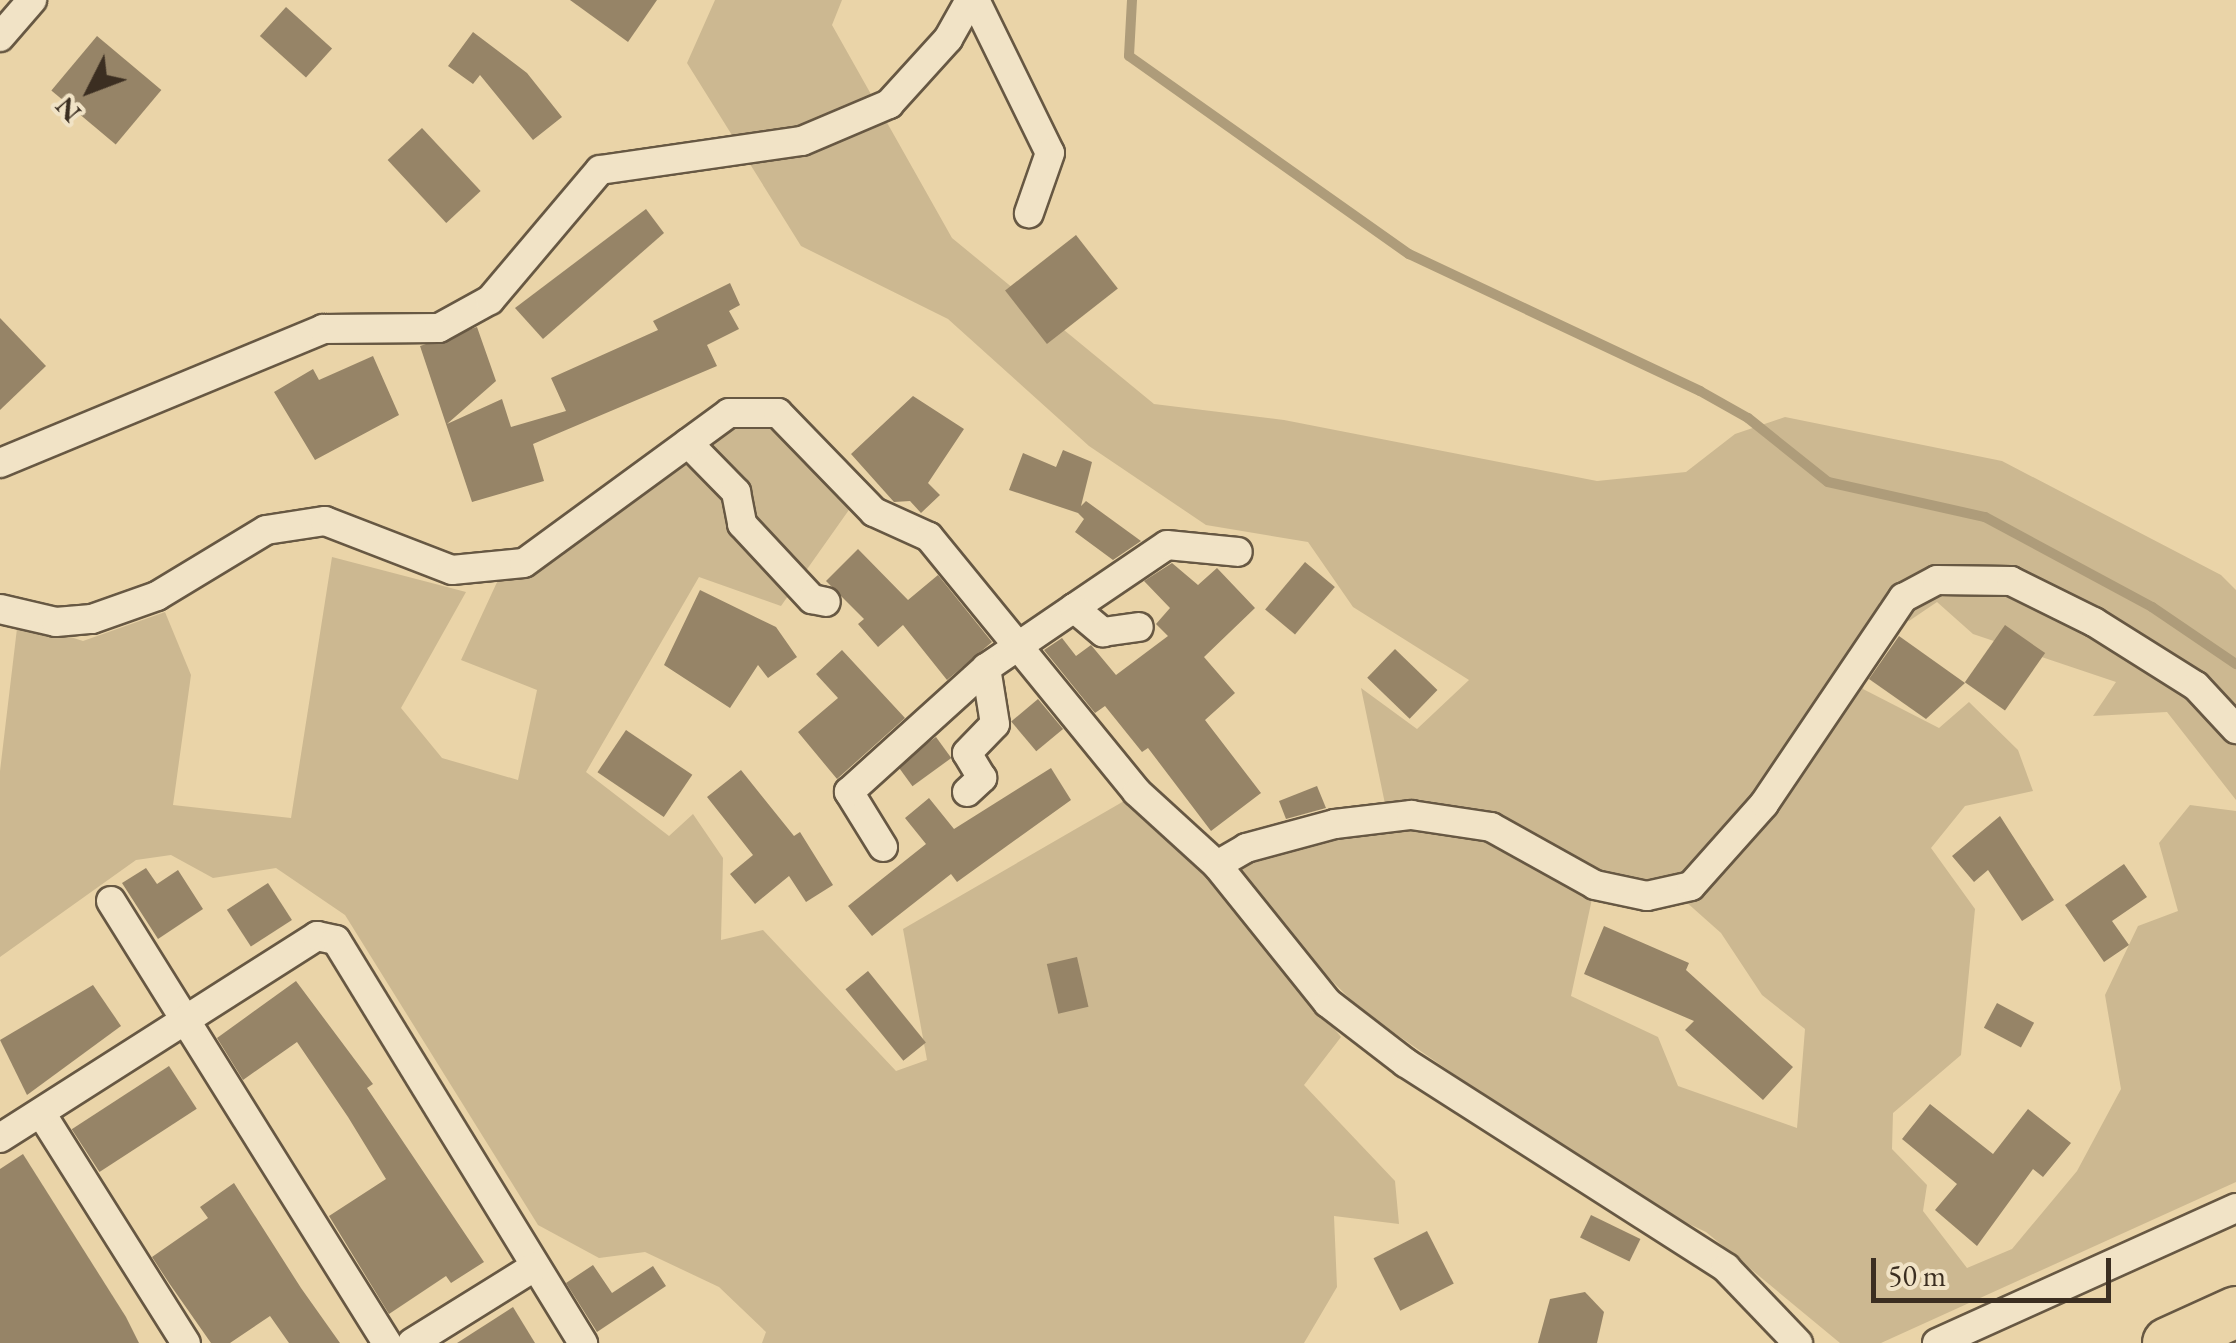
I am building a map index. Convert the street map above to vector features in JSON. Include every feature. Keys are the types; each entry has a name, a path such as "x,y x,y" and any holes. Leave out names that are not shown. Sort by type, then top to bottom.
{"highway":[{"path":"2168,1343 2236,1312"}],"street":[{"path":"0,37 32,0"},
{"path":"972,0 1050,153 1029,213"},
{"path":"0,463 323,330 439,328 490,300 600,170 802,141 888,104 948,39 972,0"},
{"path":"0,610 56,622 92,619 157,596 266,530 325,521 452,570 524,563 729,413 778,413 874,512 929,537 1136,792 1217,864 1328,1003 1406,1063 1726,1268 1798,1343"},
{"path":"688,443 736,492 742,524 812,599 826,602"},
{"path":"884,847 849,792 1014,642 1074,608 1166,545 1238,552"},
{"path":"1217,864 1246,848 1317,829 1411,815 1491,828 1595,885 1647,896 1691,886 1764,804 1903,598 1937,580 2011,581 2094,622 2196,686 2236,729"},
{"path":"1074,608 1104,632 1139,627"},
{"path":"967,792 982,778 967,754 994,724 986,668"},
{"path":"111,901 387,1343"},
{"path":"0,1138 181,1018 317,936 336,940 583,1343"},
{"path":"41,1113 186,1343"},
{"path":"1936,1343 2236,1208"},
{"path":"412,1343 534,1267"}],"shaded area":[{"path":"715,0 842,0 832,25 952,238 1154,404 1284,420 1597,481 1686,472 1735,434 1785,417 2002,461 2221,575 2236,590 2236,800 2167,712 2093,716 2116,682 1973,634 1937,602 1909,621 1880,601 1863,689 1939,728 1969,702 2018,750 2033,791 1965,806 1931,848 1975,909 1961,1055 1893,1113 1892,1149 1927,1185 1923,1211 1967,1268 2012,1249 2077,1171 2121,1089 2105,995 2138,926 2178,911 2159,843 2190,805 2236,811 2236,1182 1881,1343 1840,1343 1706,1232 1634,1198 1361,1010 1284,933 1243,879 1239,859 1390,828 1361,688 1417,729 1469,680 1353,607 1308,542 1206,525 1089,446 948,319 801,246 687,63","holes":["1595,885 1685,901 1721,933 1762,995 1805,1029 1797,1128 1678,1086 1658,1037 1571,996"]},
{"path":"769,417 851,507 781,606 699,577 586,772 669,836 693,814 723,858 721,940 763,930 896,1071 927,1060 903,929 1131,797 1200,863 1341,1037 1304,1085 1395,1181 1399,1224 1334,1216 1337,1287 1304,1343 762,1343 766,1332 719,1287 645,1252 599,1258 538,1225 345,915 276,868 213,878 171,855 136,860 0,957 0,771 18,620 83,641 165,612 191,675 173,805 291,818 332,557 466,592 401,708 442,758 518,780 537,690 461,660 498,580 535,574 729,427"}],"building":[{"path":"570,0 657,0 628,42"},
{"path":"286,7 332,48 306,77 260,36"},
{"path":"473,32 527,73 562,117 533,140 480,75 473,84 448,66"},
{"path":"97,36 161,90 116,144 51,90"},
{"path":"422,128 481,191 446,223 388,160"},
{"path":"646,209 664,233 543,339 515,308"},
{"path":"1076,235 1118,289 1047,344 1005,290"},
{"path":"730,283 740,305 729,311 739,329 707,345 717,366 533,444 544,481 472,502 420,346 477,327 496,381 447,424 502,399 511,427 566,411 551,378 658,330 653,321"},
{"path":"0,318 46,366 0,410"},
{"path":"373,356 399,415 315,460 274,392 313,369 319,380"},
{"path":"913,396 964,429 928,483 940,495 921,513 910,501 894,502 851,454"},
{"path":"1063,450 1092,462 1081,506 1086,501 1141,541 1113,560 1075,532 1084,519 1078,513 1009,490 1023,453 1056,467"},
{"path":"858,549 908,600 938,575 992,642 947,680 903,625 878,647 858,624 864,619 826,581"},
{"path":"1305,562 1335,587 1295,635 1265,609"},
{"path":"1172,563 1198,585 1217,568 1255,608 1204,657 1235,693 1205,720 1261,793 1211,831 1148,748 1142,752 1105,706 1095,713 1044,650 1062,638 1076,656 1091,645 1116,675 1168,636 1156,624 1170,608 1144,581"},
{"path":"700,590 776,627 797,657 768,678 758,665 730,708 664,665"},
{"path":"2005,625 2045,653 2005,710 1965,682"},
{"path":"1899,636 1965,683 1926,719 1869,679"},
{"path":"1395,649 1437,690 1410,719 1367,678"},
{"path":"842,650 905,718 837,779 798,732 838,698 816,674"},
{"path":"1038,699 1063,729 1036,751 1011,721"},
{"path":"626,730 692,775 664,817 597,772"},
{"path":"936,737 951,758 912,786 897,765"},
{"path":"1051,768 1071,800 957,882 951,874 872,936 848,906 926,844 905,818 929,798 954,829"},
{"path":"741,770 794,836 800,832 833,885 806,902 789,876 755,904 730,874 753,855 707,797"},
{"path":"1317,786 1326,808 1286,819 1279,801"},
{"path":"2000,816 2054,900 2022,921 1988,870 1974,882 1952,856"},
{"path":"2124,864 2147,897 2112,921 2129,945 2104,962 2065,905"},
{"path":"146,868 157,884 178,870 203,909 158,939 122,883"},
{"path":"268,883 292,920 251,947 227,910"},
{"path":"1604,926 1689,963 1686,970 1793,1067 1763,1100 1685,1030 1694,1021 1584,974"},
{"path":"1077,957 1088,1007 1058,1014 1047,964"},
{"path":"868,971 926,1042 903,1061 845,989"},
{"path":"296,981 373,1084 367,1088 484,1262 451,1283 446,1276 389,1314 329,1216 386,1179 348,1117 297,1042 243,1080 217,1038"},
{"path":"93,985 121,1026 27,1095 0,1040"},
{"path":"1997,1003 2034,1023 2021,1047 1984,1028"},
{"path":"169,1066 197,1109 99,1172 72,1129"},
{"path":"1930,1104 1993,1154 2028,1109 2071,1143 2043,1177 2033,1169 1977,1246 1935,1210 1957,1184 1902,1139"},
{"path":"23,1154 139,1343 0,1343 0,1169"},
{"path":"234,1183 340,1343 289,1343 270,1316 230,1343 211,1343 169,1283 152,1257 208,1218 200,1207"},
{"path":"1591,1215 1640,1239 1629,1262 1580,1237"},
{"path":"1427,1231 1454,1284 1400,1311 1374,1258"},
{"path":"593,1265 612,1293 653,1266 666,1286 597,1332 566,1283"},
{"path":"1585,1292 1604,1312 1597,1343 1538,1343 1550,1299"},
{"path":"513,1307 535,1343 457,1343"}],"waterway":[{"path":"1132,0 1129,56 1409,254 1700,391 1748,418 1828,482 1985,517 2152,607 2236,664"}]}
